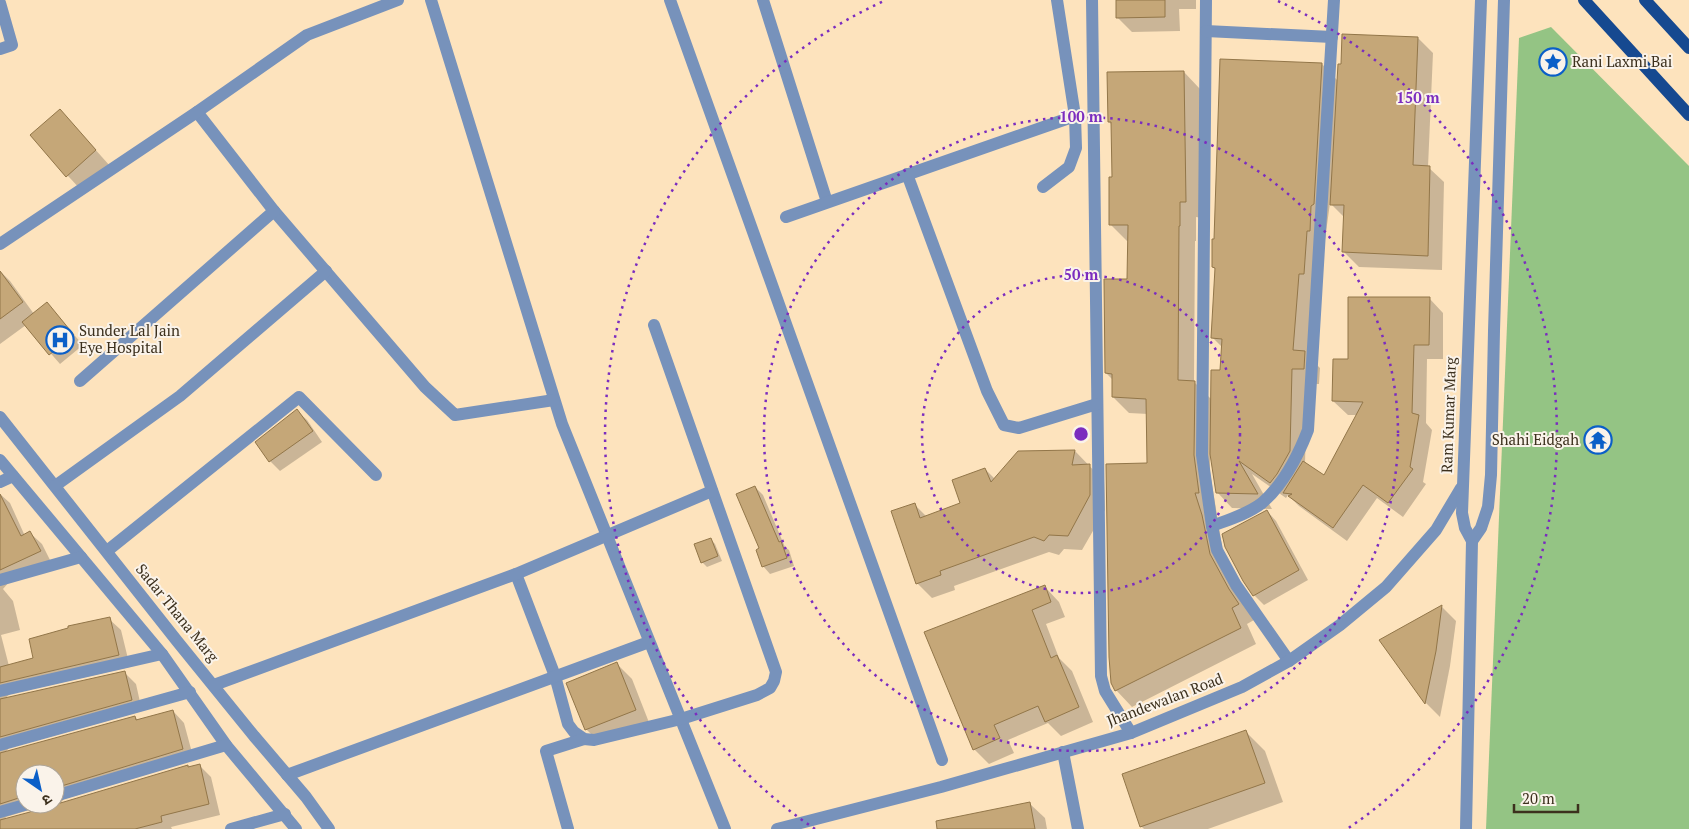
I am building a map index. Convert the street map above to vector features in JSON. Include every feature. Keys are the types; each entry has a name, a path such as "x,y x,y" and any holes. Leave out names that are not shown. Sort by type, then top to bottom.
{"main road":[{"path":"1584,0 1689,115"},
{"path":"1644,0 1689,48"}],"street":[{"path":"0,244 197,112 307,35 398,0"},
{"path":"431,0 562,424 725,829"},
{"path":"670,0 942,760"},
{"path":"762,0 828,202"},
{"path":"1043,187 1069,167 1076,148 1075,116 1057,0"},
{"path":"1092,0 1101,676 1105,691 1131,733"},
{"path":"1206,0 1202,455 1217,550 1236,585 1289,661"},
{"path":"1212,526 1242,514 1262,503 1278,484 1299,453 1308,430 1334,0"},
{"name":"Ram Kumar Marg","path":"1466,829 1472,541 1465,528 1462,512 1462,486 1481,0"},
{"path":"1472,541 1481,528 1488,507 1491,475 1504,0"},
{"path":"0,3 12,45 0,49"},
{"path":"1206,31 1332,37"},
{"path":"197,112 274,211 425,387 454,415 554,400"},
{"path":"786,217 1075,116"},
{"path":"907,174 988,391 1004,425 1020,428 1097,404"},
{"path":"80,381 274,211"},
{"path":"55,486 180,396 326,271"},
{"path":"568,829 546,751 584,739 594,740 680,719 757,695 770,688 776,672 654,325"},
{"path":"107,551 299,397 376,475"},
{"name":"Sadar Thana Marg","path":"0,416 177,641 306,797 329,829"},
{"path":"0,460 162,654 226,745 296,829"},
{"path":"0,482 13,476"},
{"name":"Jhandewalan Road","path":"777,829 941,787 1131,733 1242,688 1289,661 1340,625 1386,587 1436,530 1462,486"},
{"path":"214,685 516,574 712,491"},
{"path":"0,580 80,557"},
{"path":"516,574 555,676 568,724 574,732 584,739"},
{"path":"287,776 649,642"},
{"path":"0,691 162,654"},
{"path":"0,744 190,692"},
{"path":"65,793 226,745"},
{"path":"1063,752 1078,829"},
{"path":"0,812 15,808"},
{"path":"231,829 285,814"}],"green space":[{"name":"Shahi Eidgah","path":"1551,27 1689,166 1689,829 1486,829 1519,38"}],"building":[{"path":"1116,0 1165,0 1165,17 1116,18"},
{"path":"1342,34 1418,37 1413,165 1430,166 1428,256 1342,252 1344,205 1330,205 1338,64 1341,64"},
{"path":"1220,59 1322,63 1314,204 1311,206 1310,231 1307,231 1304,274 1299,274 1293,350 1305,351 1304,369 1292,369 1290,451 1277,474 1270,483 1239,461 1258,494 1216,493 1210,454 1211,370 1220,370 1222,339 1211,338 1215,268 1212,267 1212,239 1214,239"},
{"path":"1184,71 1186,202 1180,202 1178,380 1195,381 1194,455 1199,493 1195,493 1202,515 1210,554 1239,604 1232,608 1241,628 1115,691 1111,683 1109,657 1106,464 1147,463 1146,399 1112,397 1112,374 1105,373 1104,279 1127,279 1128,225 1109,225 1109,177 1112,177 1111,122 1108,122 1107,72"},
{"path":"60,109 96,150 66,177 30,135"},
{"path":"0,271 23,302 0,319"},
{"path":"1348,297 1430,297 1429,345 1414,345 1412,413 1419,415 1410,467 1413,469 1388,503 1363,485 1333,528 1288,496 1292,494 1283,493 1303,461 1324,475 1363,402 1332,401 1333,359 1348,359"},
{"path":"47,302 74,335 49,355 22,322"},
{"path":"297,409 313,431 269,462 255,442"},
{"path":"1075,450 1072,465 1090,464 1090,495 1068,536 1049,535 1044,541 1034,537 940,571 941,575 916,584 891,511 915,503 920,518 960,503 952,480 985,468 991,482 1018,451"},
{"path":"755,486 787,558 762,567 756,550 759,548 736,494"},
{"path":"0,494 21,536 30,531 41,551 0,570"},
{"path":"1267,510 1299,570 1253,596 1225,547 1222,534"},
{"path":"711,538 718,556 701,563 694,544"},
{"path":"1045,585 1051,602 1032,610 1051,658 1057,655 1079,707 1045,722 1038,706 994,725 1000,738 973,750 924,632"},
{"path":"1442,605 1436,651 1425,704 1379,640"},
{"path":"110,617 119,655 0,683 0,667 33,658 29,639 68,628 68,626"},
{"path":"617,662 636,710 585,730 566,683"},
{"path":"125,671 132,700 0,737 0,699"},
{"path":"173,710 183,749 65,785 65,764 15,764 15,799 0,804 0,753 135,716 136,720"},
{"path":"1246,730 1265,783 1140,827 1122,774"},
{"path":"200,764 209,804 161,816 162,822 135,829 0,829 0,820 22,814 65,814 65,802 188,765 188,767"},
{"path":"1030,802 1035,829 937,829 936,821"}],"place":[{"name":"Rani Laxmi Bai","path":"1553,62"},
{"name":"Sunder Lal Jain Eye Hospital","path":"60,340"},
{"name":"Shahi Eidgah","path":"1598,440"}]}
